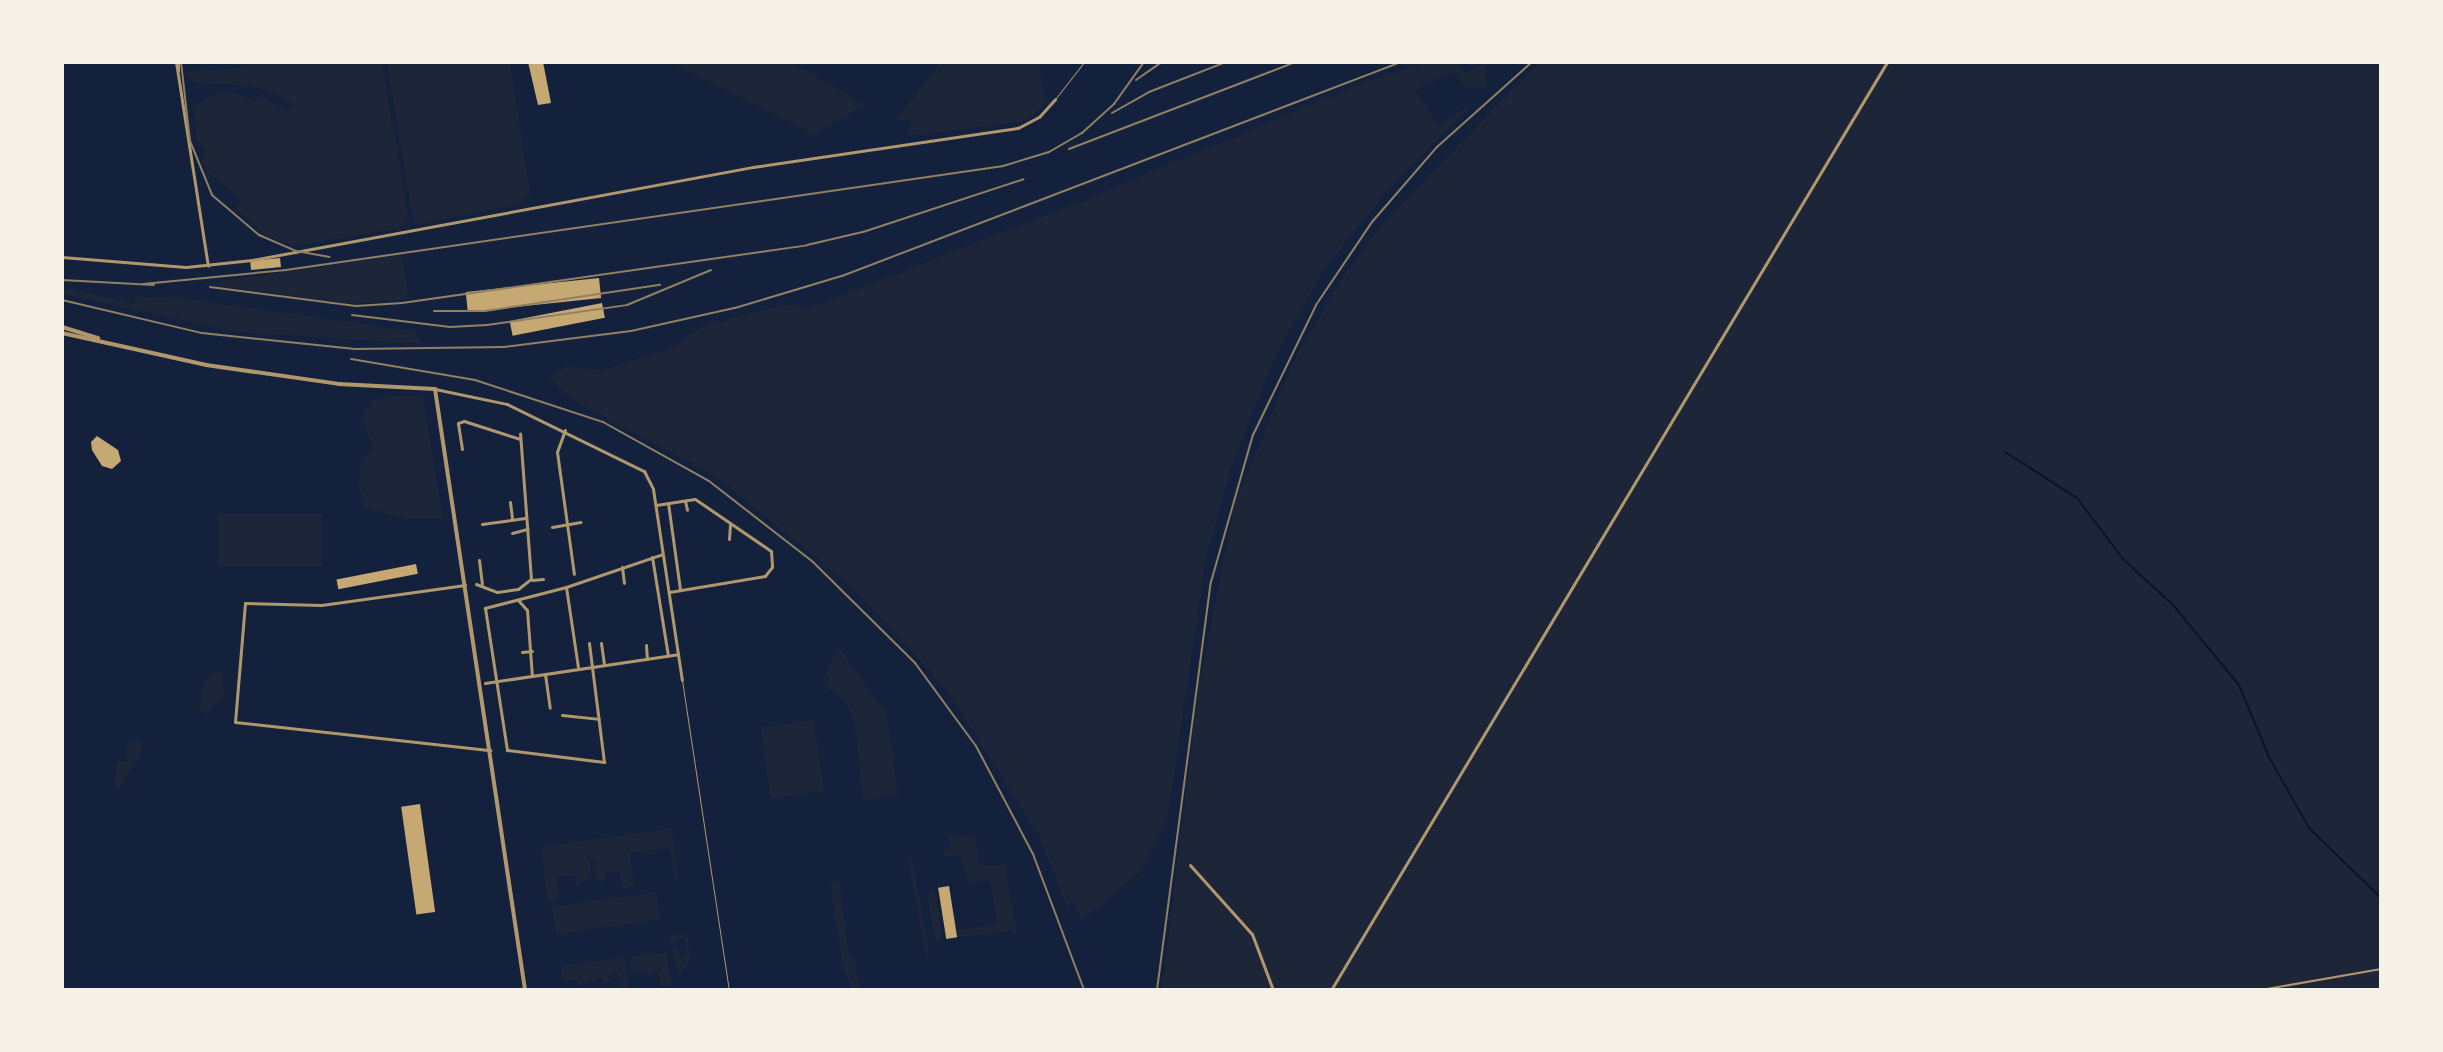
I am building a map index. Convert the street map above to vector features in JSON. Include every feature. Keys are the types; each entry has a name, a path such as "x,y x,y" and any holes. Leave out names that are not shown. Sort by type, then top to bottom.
{"street":[{"path":"177,62 208,266"},
{"path":"1331,990 1887,62"},
{"path":"62,257 129,265 208,266 753,167 1018,128 1039,117 1055,99"},
{"path":"62,330 206,365 339,384 435,389 495,399 639,465 648,477 656,505 682,680"},
{"path":"435,389 525,990"},
{"path":"462,449 458,423 464,421 520,436 531,579"},
{"path":"565,430 557,452 574,574"},
{"path":"656,505 695,499 771,551 772,567 765,576 669,592"},
{"path":"685,501 687,510"},
{"path":"510,502 512,519"},
{"path":"668,503 680,590"},
{"path":"482,524 525,518"},
{"path":"552,527 581,522"},
{"path":"729,539 730,523"},
{"path":"457,528 464,527"},
{"path":"512,533 527,529"},
{"path":"589,643 604,762 507,750 485,608 566,587 663,554"},
{"path":"652,557 668,656"},
{"path":"479,560 482,584"},
{"path":"622,567 624,583"},
{"path":"476,584 497,592 518,589 531,579 543,579"},
{"path":"465,585 321,605 245,603 235,722 490,750"},
{"path":"566,587 578,668"},
{"path":"517,599 527,610 532,676"},
{"path":"561,604 568,603"},
{"path":"601,643 604,665"},
{"path":"646,645 647,659"},
{"path":"522,652 532,651"},
{"path":"485,683 678,654"},
{"path":"545,674 550,708"},
{"path":"499,701 505,700"},
{"path":"501,715 507,714"},
{"path":"562,715 599,719"},
{"path":"1190,865 1252,934 1273,990"},
{"path":"2261,990 2381,969"}],"lane":[{"path":"1055,99 1084,62"},
{"path":"682,680 729,990"}],"shaded area":[{"path":"247,62 382,62 393,131 398,130 387,62 510,62 530,193 520,204 415,225 398,131 394,131 408,218 402,228 293,246 265,234 236,210 240,201 233,191 208,173 201,162 206,151 196,138 194,107 210,95 233,93 257,101 260,97 287,110 293,106 280,95 251,86 194,82 185,71 246,68"},
{"path":"670,62 791,62 865,105 814,134"},
{"path":"941,62 1039,62 1044,95 1050,100 1027,121 908,136 911,120 895,120"},
{"path":"1428,62 1458,62 1465,72 1487,64 1485,87 1467,90 1454,72 1415,90 1438,125 1475,102 1386,192 1325,268 1274,359 1232,465 1206,557 1168,816 1140,872 1087,917 1080,919 1074,903 1067,906 1039,836 948,691 853,588 721,480 567,396 549,378 566,366 602,370 672,348 701,327 756,311 791,305 809,308 1077,203 1365,82"},
{"path":"1539,62 2381,62 2381,990 1162,990 1199,684 1235,503 1296,357 1340,282 1383,223"},
{"path":"402,255 409,299 355,304 202,284"},
{"path":"67,288 134,304 137,296 188,299 414,331 422,344 238,332 62,294"},
{"path":"393,396 423,397 443,519 408,519 365,508 358,482 362,461 373,448 362,417 373,400"},
{"path":"218,514 322,514 322,566 218,566"},
{"path":"838,646 887,715 898,794 863,801 854,719 845,701 822,683"},
{"path":"220,672 225,693 206,715 199,710 204,687 211,673"},
{"path":"814,720 824,791 771,799 761,728"},
{"path":"127,739 142,740 141,753 119,789 113,787 118,761 126,761"},
{"path":"672,828 679,880 675,881 670,848 630,853 634,886 622,889 619,872 605,873 606,880 600,882 594,872 598,859 590,859 591,877 577,885 576,875 557,877 560,899 548,901 541,847"},
{"path":"947,832 953,838 975,834 980,865 1005,865 1018,940 1013,931 957,937 956,931 997,924 990,880 968,883 962,855 944,857 943,852 950,851"},
{"path":"911,852 930,955 927,960 907,857"},
{"path":"839,881 849,955 854,955 860,990 852,990 843,964 830,883"},
{"path":"935,891 943,940 934,940 928,896"},
{"path":"656,892 660,920 556,934 552,907"},
{"path":"687,934 691,961 679,975 672,949 678,948 679,958 687,956 685,937 671,945 669,935"},
{"path":"666,952 672,985 661,986 658,971 648,975 647,969 631,972 629,957"},
{"path":"624,957 629,990 620,986 618,973 609,974 610,982 603,983 601,977 578,986 577,979 563,981 561,966"}],"building":[{"path":"528,62 543,62 551,103 538,105"},
{"path":"280,258 281,267 251,270 250,261"},
{"path":"599,278 601,298 468,312 466,292"},
{"path":"602,303 605,318 513,336 510,321"},
{"path":"97,436 118,450 121,461 112,469 102,466 92,450 91,442"},
{"path":"416,564 418,574 338,589 336,579"},
{"path":"420,804 435,912 416,915 401,807"},
{"path":"949,886 957,937 946,939 938,888"}],"waterway":[{"path":"2005,452 2077,498 2123,559 2173,605 2239,685 2269,757 2309,828 2381,898"}],"railway":[{"path":"181,62 190,141 212,195 259,235 296,251 329,257"},
{"path":"143,284 286,270 1003,166 1049,152 1082,133 1114,104 1144,62"},
{"path":"1136,80 1162,62"},
{"path":"1112,113 1149,92 1226,62"},
{"path":"1069,149 1296,62"},
{"path":"62,300 202,333 355,349 504,347 631,331 735,308 842,276 1401,62"},
{"path":"1157,990 1211,582 1253,435 1316,305 1372,222 1437,147 1532,62"},
{"path":"210,287 356,306 402,303 807,245 863,232 1024,179"},
{"path":"352,315 450,327 487,325 627,305 711,270"},
{"path":"62,280 154,285"},
{"path":"434,311 485,311 660,285"},
{"path":"351,359 475,380 603,422 709,481 813,562 915,663 976,746 1033,854 1084,990"}]}
